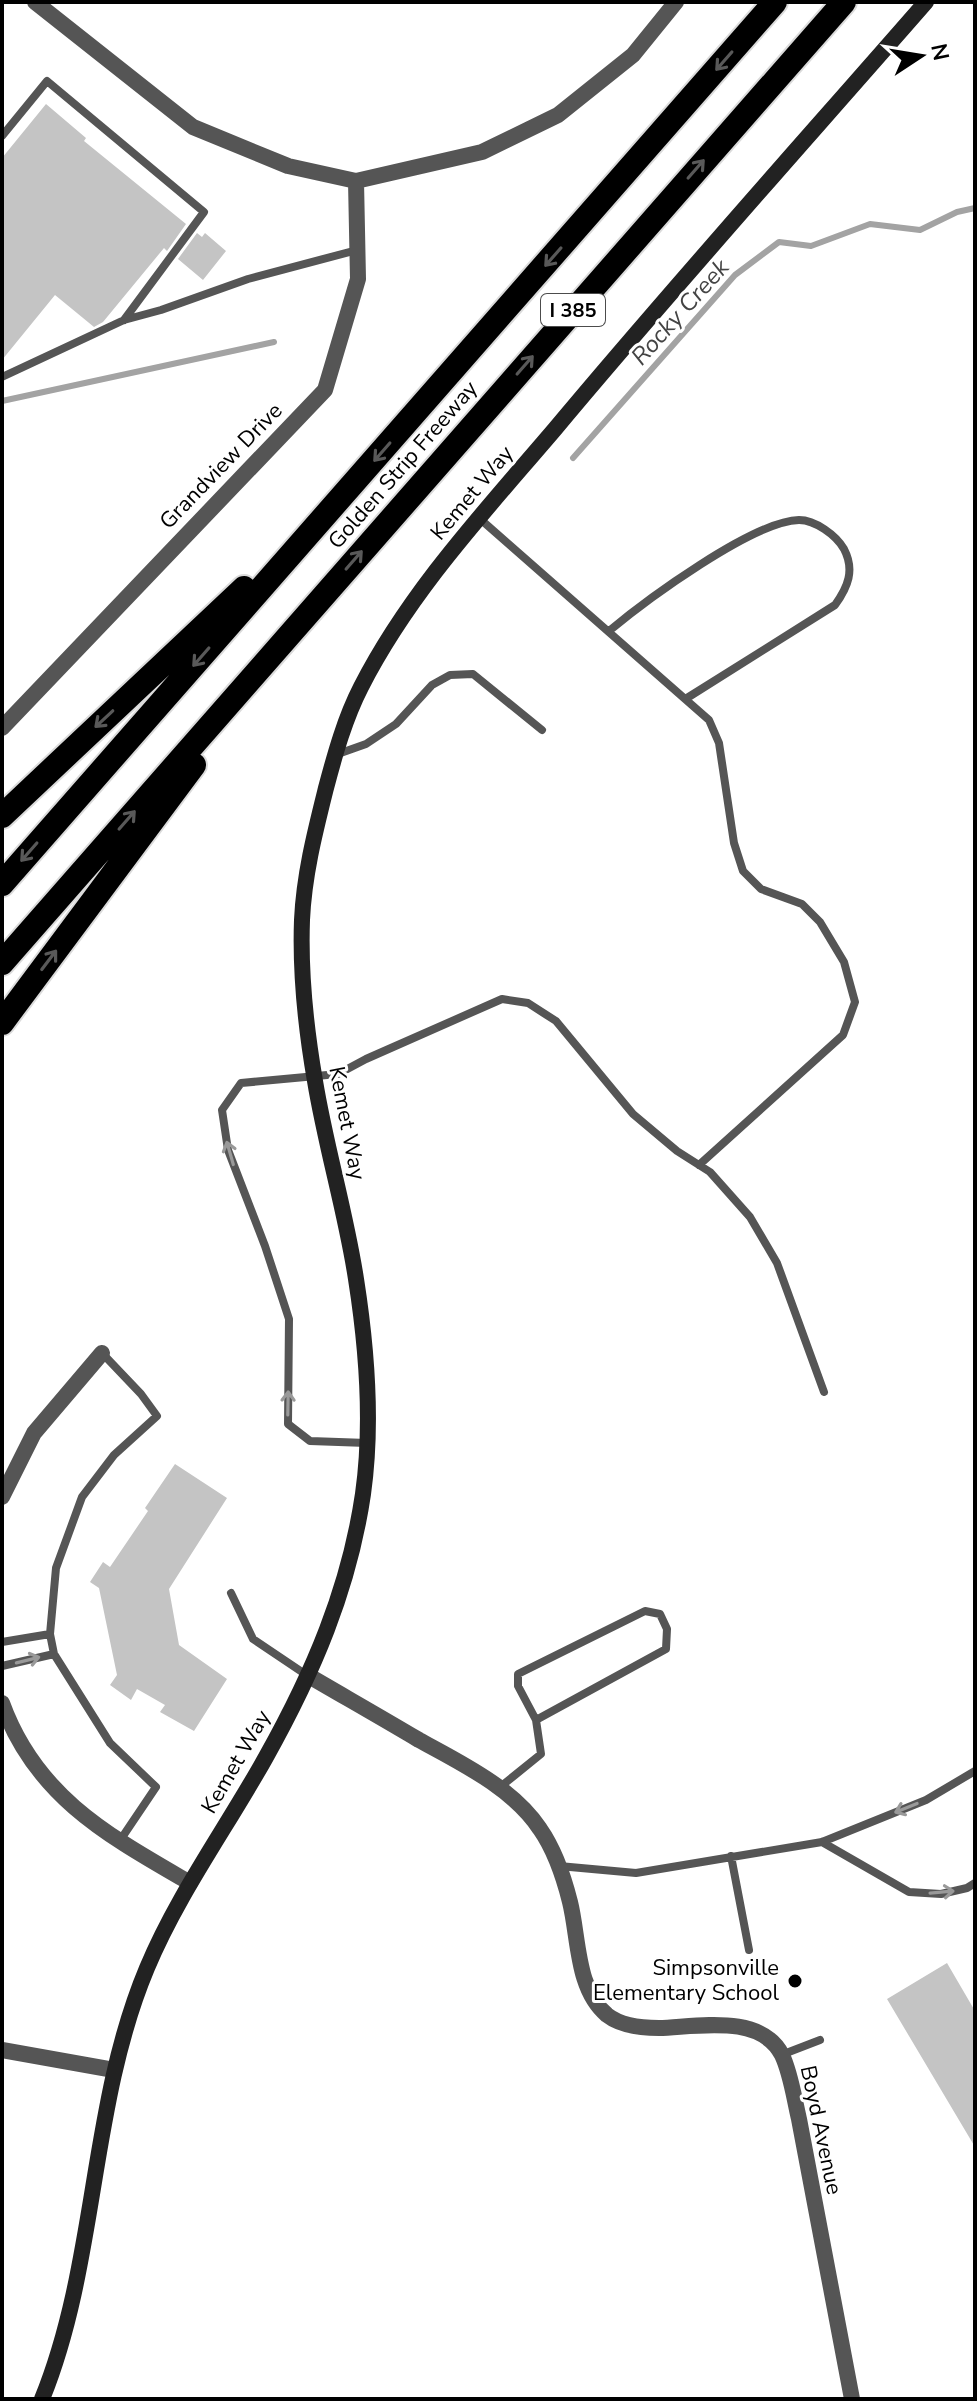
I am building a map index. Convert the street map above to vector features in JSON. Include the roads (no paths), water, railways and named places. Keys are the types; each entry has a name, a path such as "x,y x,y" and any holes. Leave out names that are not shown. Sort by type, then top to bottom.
{"highway":[{"name":"Golden Strip Freeway","path":"2,884 775,2"},
{"name":"Golden Strip Freeway","path":"2,963 844,2"},
{"path":"2,816 346,494"},
{"path":"2,1023 302,619"}],"street":[{"path":"35,2 193,127 288,166 356,181 482,152 558,115 633,55 676,2"},
{"name":"Kemet Way","path":"42,2399 74,2289 114,2070 147,1969 190,1883 264,1760 309,1676 343,1588 363,1492 367,1443 367,1363 356,1275 314,1078 302,974 302,916 311,847 334,756 360,688 423,586 591,385 926,2"},
{"name":"Grandview Drive","path":"2,728 325,390 358,279 356,181"},
{"path":"2,1497 34,1433 102,1353"},
{"name":"Boyd Avenue","path":"309,1676 454,1760 523,1807 541,1830 558,1866 569,1899 585,1981 596,2003 607,2015 627,2025 650,2028 747,2028 767,2037 781,2055 799,2119 852,2399"},
{"path":"2,1703 24,1752 81,1816 190,1883"},
{"path":"2,2050 114,2070"}],"lane":[{"path":"2,136 47,81 204,212 124,320"},
{"path":"2,377 124,320 248,279 357,250"},
{"path":"479,518 709,720 719,743 734,843 743,871 761,889 802,904 820,922 844,962 855,1002 843,1035 699,1165"},
{"path":"609,631 653,595 748,537 783,523 801,520 828,531 849,559 848,587 835,605 687,698"},
{"path":"334,756 366,744 396,724 432,685 450,675 473,674 542,730"},
{"path":"367,1443 310,1441 288,1424 289,1319 228,1150 222,1110 241,1083 338,1074 502,999 528,1003 556,1021 633,1114 677,1151 710,1172 750,1217 777,1263 824,1392"},
{"path":"102,1353 141,1394 157,1416 114,1455 82,1497 56,1568 50,1634 54,1654 110,1743 156,1787 119,1842"},
{"path":"231,1593 253,1639 309,1676"},
{"path":"498,1789 541,1754 536,1720 518,1686 518,1674 645,1611 660,1614 667,1629 666,1649 536,1720"},
{"path":"2,1642 50,1634"},
{"path":"2,1666 54,1654"},
{"path":"558,1866 636,1873 822,1842 926,1800 975,1771"},
{"path":"822,1842 909,1892 941,1894 975,1883"},
{"path":"731,1856 749,1950"},
{"path":"781,2055 820,2040"}],"waterway":[{"name":"Rocky Creek","path":"573,458 735,275 779,242 811,246 870,224 920,230 957,212 975,208"},
{"name":"Rocky Creek","path":"2,401 274,342"}],"place":[{"name":"Simpsonville Elementary School","path":"795,1981"}]}
